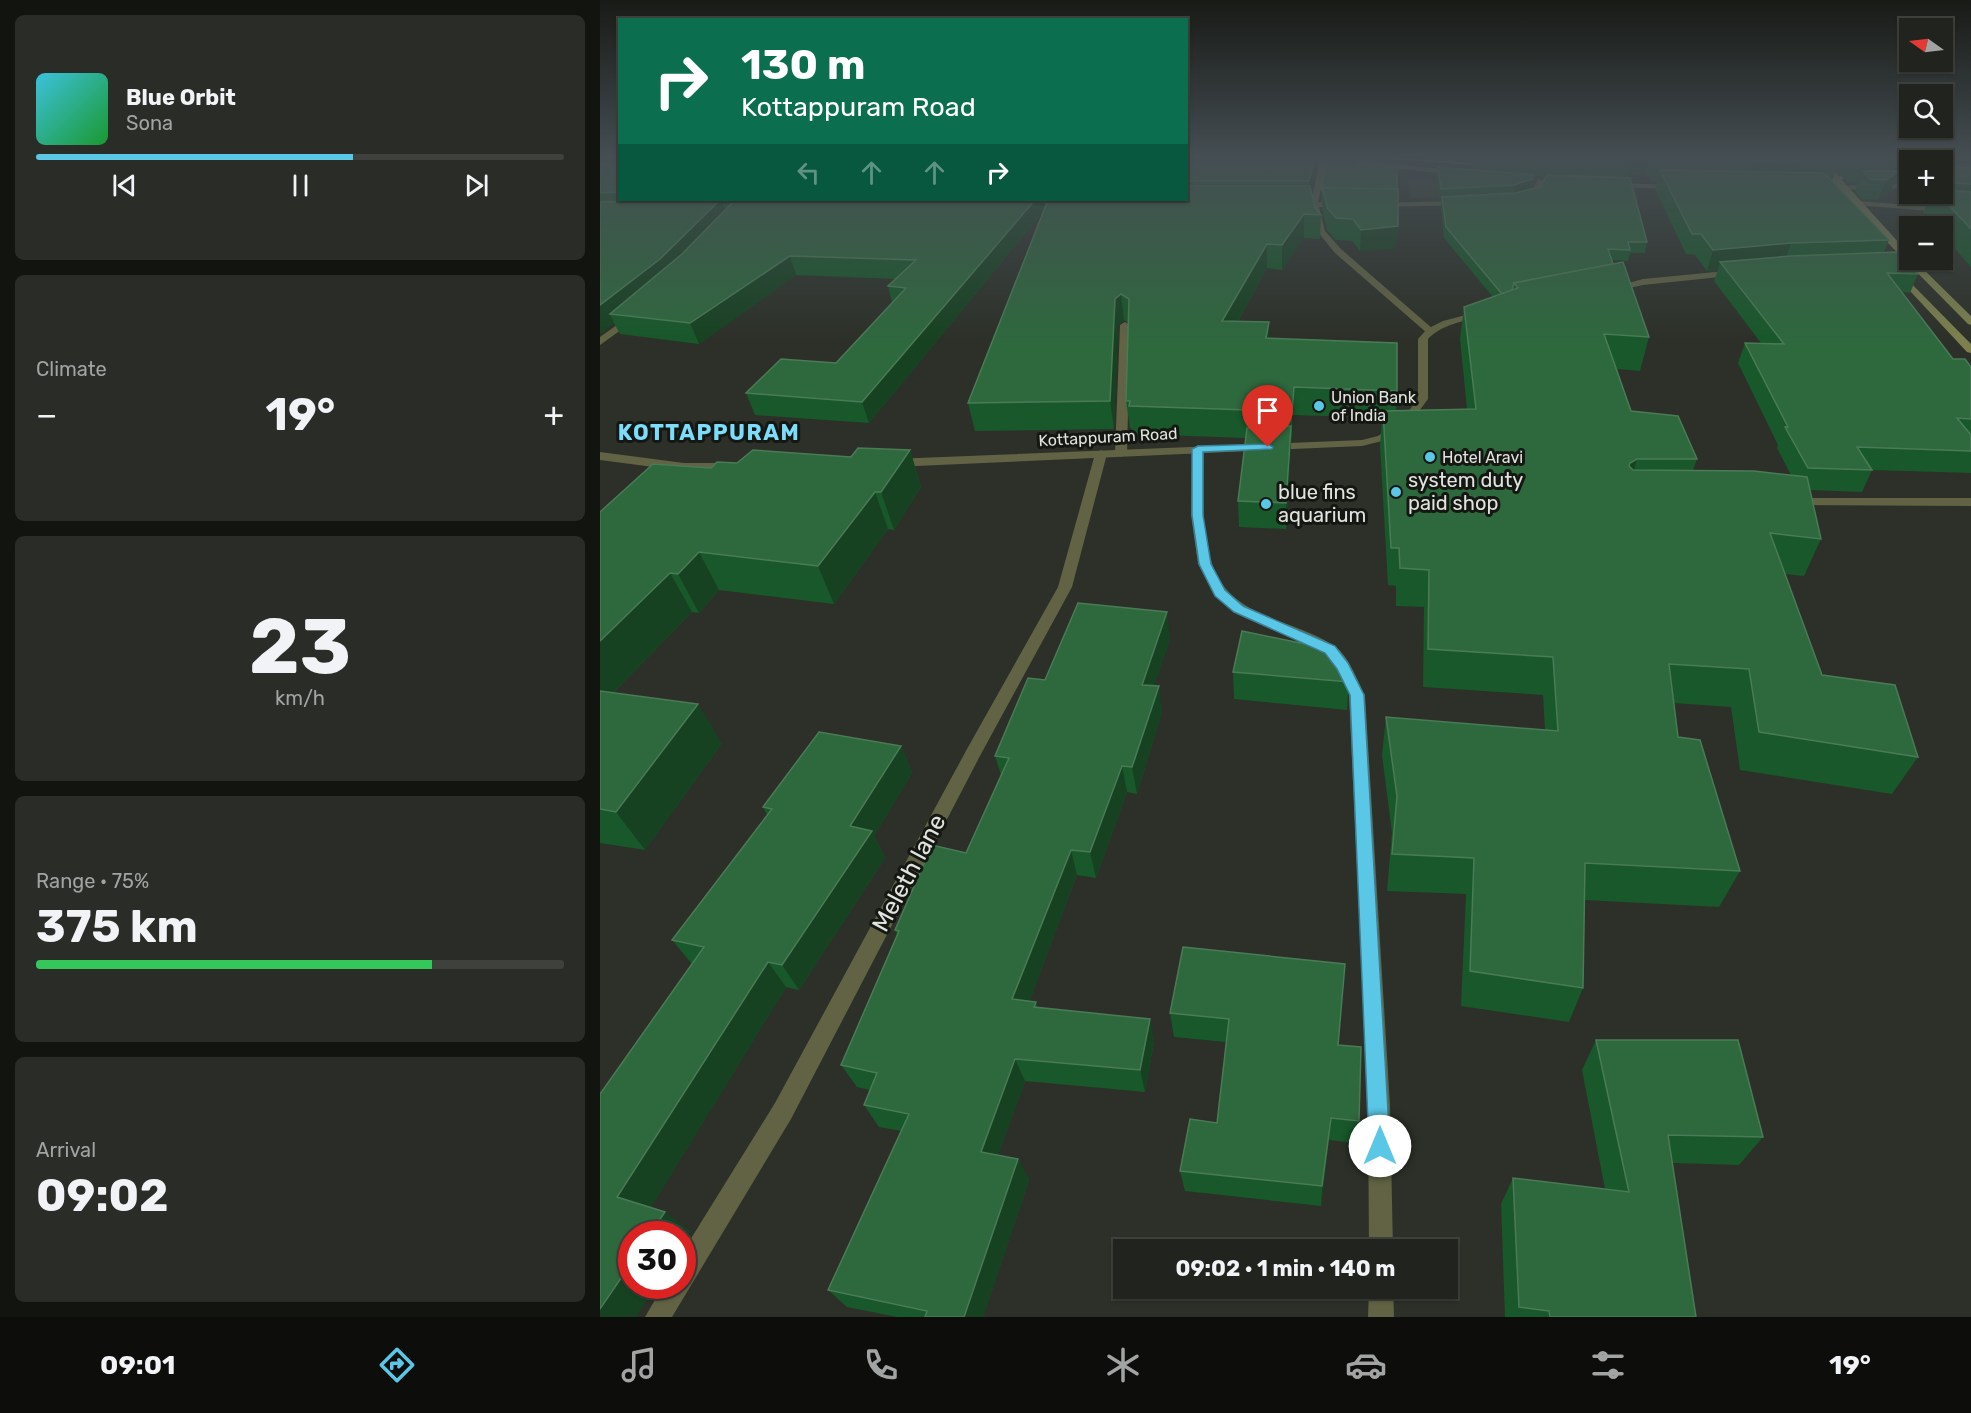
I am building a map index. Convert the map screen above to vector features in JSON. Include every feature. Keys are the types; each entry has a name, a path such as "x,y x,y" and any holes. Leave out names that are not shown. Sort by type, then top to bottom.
{"main road":[{"path":"1872,218 1899,248"},
{"path":"1891,265 1971,350"},
{"path":"1919,270 1971,322"}],"street":[{"path":"1318,218 1321,231 1338,251 1430,331 1446,323 1488,313"},
{"path":"1891,265 1899,265"},
{"path":"1599,291 1643,282 1752,272"},
{"path":"600,342 643,309"},
{"path":"1121,453 1125,325"},
{"name":"Kottappuram Road","path":"878,464 1362,443 1382,438 1404,424 1423,399 1423,339 1430,331"},
{"path":"1198,449 1199,525 1205,564 1220,593 1238,609 1330,650 1343,667 1357,695 1379,1105 1381,1239"},
{"name":"Meleth lane","path":"696,1254 783,1111 973,753 1065,587 1101,454"},
{"path":"600,456 684,467 739,467"},
{"path":"1781,502 1971,502"},
{"path":"658,1317 669,1299"},
{"path":"1381,1299 1381,1317"}],"building":[{"path":"600,218 701,218 660,259 600,305"},
{"path":"717,218 1019,218 862,402 746,393 781,359 836,363 906,288 888,286 916,260 790,256 690,323 610,314 682,254"},
{"path":"1041,218 1301,218 1282,245 1267,244 1222,321 1269,322 1266,338 1397,343 1397,391 1294,387 1292,413 1249,414 1249,410 1129,406 1130,401 1126,401 1129,299 1121,294 1115,299 1110,401 968,403"},
{"path":"1344,218 1398,218 1398,226 1361,230 1353,219"},
{"path":"1445,218 1641,218 1647,242 1628,242 1630,250 1608,249 1613,264 1514,283 1512,290 1502,294 1446,227"},
{"path":"1684,218 1868,218 1889,240 1791,243 1713,250 1701,234 1692,234"},
{"path":"1961,218 1971,218 1971,229"},
{"path":"1897,252 1899,270 1914,270 1918,274 1887,273 1953,359 1965,359 1971,367 1971,419 1957,418 1971,435 1971,451 1857,447 1872,470 1808,468 1785,427 1788,427 1745,343 1784,344 1720,262 1791,256"},
{"path":"1623,262 1649,337 1604,334 1631,411 1678,416 1697,459 1637,459 1629,466 1633,470 1754,471 1807,477 1821,539 1770,533 1822,675 1895,685 1918,757 1759,732 1749,669 1669,664 1678,737 1700,740 1740,871 1585,863 1583,988 1470,971 1474,858 1392,854 1397,796 1386,717 1558,731 1553,657 1428,649 1429,570 1400,568 1399,548 1391,548 1383,411 1476,409 1464,307 1518,288 1514,283"},
{"path":"1291,426 1286,503 1238,501 1247,428"},
{"path":"858,448 910,450 881,492 875,492 818,566 699,552 678,574 670,573 600,641 600,512 653,464 711,468 717,462 737,463 753,450 851,457"},
{"path":"1078,603 1167,612 1142,685 1159,686 1132,767 1122,766 1090,852 1071,850 1012,999 1036,1002 1034,1007 1150,1019 1140,1070 1015,1059 981,1152 1018,1159 964,1317 925,1317 927,1311 828,1290 909,1114 864,1105 877,1073 841,1065 899,931 895,930 932,845 966,853 1009,758 995,756 1028,678 1045,680"},
{"path":"1242,631 1339,651 1348,668 1349,682 1233,672"},
{"path":"600,691 698,704 616,812 600,809"},
{"path":"819,732 901,746 850,826 872,831 782,965 768,962 617,1197 665,1212 659,1221 618,1221 618,1283 600,1309 600,1094 704,947 672,940 772,809 763,807"},
{"path":"1183,947 1345,964 1338,1045 1361,1047 1359,1121 1331,1118 1322,1186 1180,1171 1190,1119 1217,1123 1229,1019 1170,1013"},
{"path":"1596,1040 1738,1040 1763,1137 1668,1135 1696,1317 1550,1317 1549,1311 1519,1307 1513,1178 1629,1192"}],"place":[{"name":"Union Bank of India","path":"1319,406"},
{"name":"Hotel Aravi","path":"1430,457"},
{"name":"system duty paid shop","path":"1396,492"},
{"name":"blue fins aquarium","path":"1266,504"}],"district":[{"name":"KOTTAPPURAM","path":"709,432"}],"route":[{"path":"1268,447 1198,449 1197,515 1205,564 1220,593 1238,609 1330,650 1343,667 1357,695 1380,1146"}]}
